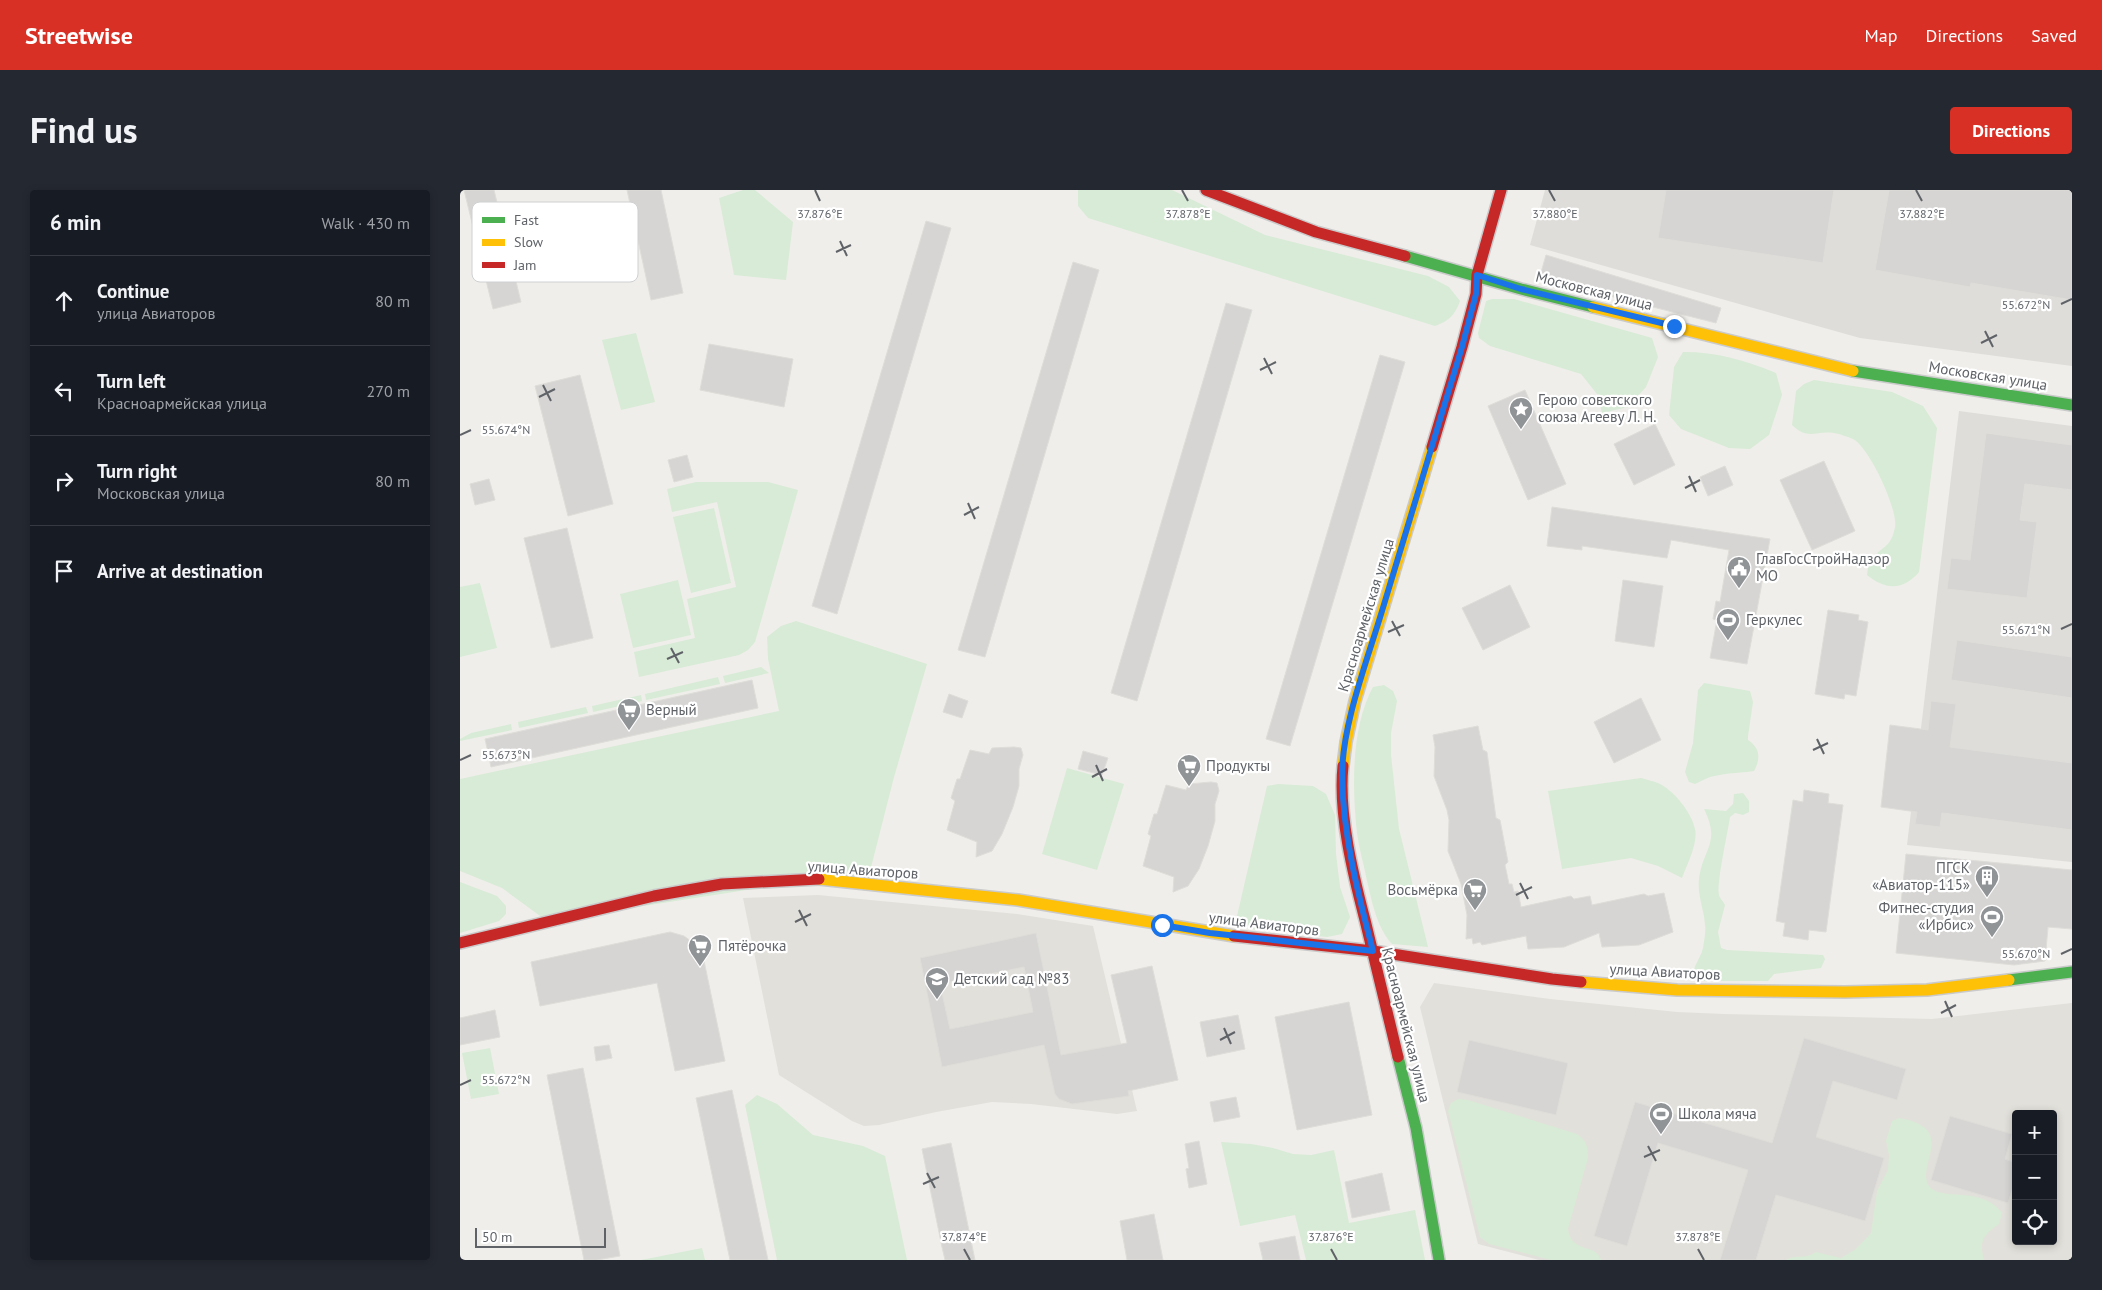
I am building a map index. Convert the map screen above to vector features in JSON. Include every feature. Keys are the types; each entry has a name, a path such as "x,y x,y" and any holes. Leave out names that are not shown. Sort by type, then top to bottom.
{"street":[{"name":"Московская улица","path":"1206,190 1316,232 1477,275 1521,289 1840,368 2072,404"},
{"name":"Красноармейская улица","path":"1439,1260 1416,1128 1353,872 1345,820 1342,776 1346,742 1364,669 1462,347 1476,294 1477,275 1501,190"},
{"name":"улица Авиаторов","path":"460,943 654,896 722,884 817,879 1018,900 1210,933 1373,951 1552,979 1677,990 1844,992 1926,990 2072,972"}],"shaded area":[{"path":"1545,190 2072,190 2072,366 1860,338 1530,245"},
{"path":"1959,411 2072,426 2072,862 1907,845"},
{"name":"Детский сад №83","path":"818,895 1017,914 1093,926 1137,1111 1117,1114 1031,1104 992,1102 879,1125 864,1126 852,1121 779,1075 743,898"},
{"path":"1434,983 1550,999 1677,1012 1724,1014 1932,1019 2072,1003 2072,1260 1539,1260 1478,1244 1420,1007"}],"green space":[{"path":"743,190 755,190 793,222 786,280 734,275 719,198"},
{"path":"1078,190 1172,190 1265,235 1428,276 1449,287 1460,301 1451,317 1435,326 1088,218 1078,206"},
{"path":"1492,299 1514,299 1652,338 1658,357 1646,387 1628,407 1602,413 1597,394 1581,374 1490,346 1479,338 1478,333 1486,301"},
{"path":"636,333 655,402 621,410 602,340"},
{"path":"1683,352 1708,353 1731,358 1776,373 1782,395 1769,435 1750,449 1729,448 1681,429 1669,415 1674,367"},
{"path":"1814,380 1892,392 1923,406 1937,428 1919,572 1907,583 1887,586 1880,584 1867,575 1870,561 1891,539 1895,527 1895,518 1881,479 1860,444 1851,438 1834,433 1803,433 1792,425 1796,391 1804,384"},
{"path":"696,482 768,482 798,490 755,642 748,650 739,655 639,677 634,652 695,638 687,599 736,587 717,502 672,512 667,489"},
{"path":"714,508 731,583 691,593 673,517"},
{"path":"678,580 691,635 633,648 620,594"},
{"path":"480,583 497,648 460,657 460,587"},
{"path":"796,621 927,664 894,777 867,883 817,879 547,921 502,888 460,871 460,779 779,711 768,659 767,637 781,626"},
{"path":"761,667 769,673 725,683 723,676"},
{"path":"718,677 720,684 646,700 645,694"},
{"path":"1704,683 1750,691 1753,702 1748,740 1757,750 1758,762 1754,771 1716,776 1695,784 1689,782 1685,772 1693,743 1698,690"},
{"path":"1384,685 1393,691 1397,701 1391,733 1391,755 1399,829 1428,947 1392,944 1387,938 1373,906 1358,839 1354,797 1357,739 1366,703 1373,687"},
{"path":"641,695 642,701 593,712 592,706"},
{"path":"586,707 588,713 519,728 518,722"},
{"path":"511,724 512,730 460,741 460,739 471,733"},
{"path":"1067,768 1124,784 1097,870 1042,854"},
{"path":"1641,778 1660,784 1671,792 1682,803 1693,823 1696,835 1695,841 1682,878 1658,866 1631,858 1562,869 1548,791"},
{"path":"1278,784 1313,786 1326,794 1335,815 1336,854 1340,887 1350,917 1342,934 1327,937 1252,929 1237,916 1267,786"},
{"path":"1743,793 1749,801 1749,812 1743,815 1735,813 1730,817 1721,870 1719,895 1725,905 1718,932 1721,948 1727,950 1823,955 1825,959 1821,968 1774,974 1768,981 1698,981 1693,976 1693,972 1702,952 1705,931 1699,879 1711,838 1709,820 1704,809 1726,811 1733,804 1734,794"},
{"path":"460,882 497,896 506,906 506,914 499,921 460,933"},
{"path":"490,1048 499,1094 471,1099 462,1053"},
{"path":"757,1095 777,1104 813,1135 863,1146 885,1156 907,1260 777,1260 745,1105"},
{"path":"1458,1099 1468,1100 1577,1134 1583,1139 1587,1147 1588,1158 1568,1229 1570,1237 1574,1242 1595,1252 1601,1260 1551,1260 1489,1244 1480,1237 1448,1111 1451,1103"},
{"path":"1899,1118 1917,1123 1927,1130 1931,1139 1926,1178 1929,1186 1935,1191 1943,1193 1984,1199 1994,1204 2002,1213 1999,1224 1986,1235 1982,1243 1984,1260 1786,1260 1793,1257 1808,1256 1816,1252 1841,1258 1856,1249 1871,1233 1877,1191 1888,1170 1889,1155 1886,1141 1892,1121"},
{"path":"1221,1142 1251,1144 1293,1154 1311,1155 1334,1150 1349,1223 1415,1210 1425,1260 1306,1260 1295,1215 1240,1226"},
{"path":"702,1248 705,1260 641,1260"}],"building":[{"path":"464,190 494,190 497,202 472,202 472,223"},
{"path":"627,190 661,190 683,293 651,300 638,240 638,202 630,202"},
{"path":"1666,190 1834,190 1823,263 1658,238"},
{"path":"1889,190 2072,190 2072,300 1971,283 1970,287 1875,270"},
{"path":"926,221 951,228 837,614 812,606"},
{"path":"1546,255 1721,308 1716,323 1586,290 1540,276"},
{"path":"1073,262 1099,270 985,657 958,650"},
{"path":"486,282 516,282 521,302 493,309"},
{"path":"1226,303 1252,310 1137,701 1111,693"},
{"path":"709,344 793,359 784,407 700,390"},
{"path":"1380,355 1405,362 1290,746 1266,739"},
{"path":"580,375 613,504 568,516 535,386"},
{"path":"1525,390 1566,484 1528,500 1488,406"},
{"path":"1655,424 1675,465 1634,485 1614,444"},
{"path":"1986,433 2072,445 2072,490 2025,484 2020,520 2037,522 2027,598 1947,589 1951,558 1970,560"},
{"path":"687,455 693,477 674,482 668,460"},
{"path":"1824,461 1855,531 1812,550 1780,480"},
{"path":"1725,466 1733,485 1708,496 1700,477"},
{"path":"489,479 495,500 475,505 470,484"},
{"path":"1552,507 1770,539 1747,664 1710,658 1717,620 1713,619 1716,601 1720,602 1729,550 1671,540 1667,558 1582,546 1582,550 1547,546"},
{"path":"567,528 593,638 551,648 524,538"},
{"path":"1623,580 1663,586 1654,647 1615,641"},
{"path":"1510,585 1530,627 1483,650 1462,608"},
{"path":"1828,610 1859,615 1858,620 1868,622 1856,696 1845,694 1844,699 1815,694"},
{"path":"1957,640 2072,657 2072,698 1951,680"},
{"path":"752,680 758,708 491,767 485,739"},
{"path":"949,694 968,701 962,718 943,712"},
{"path":"1641,698 1661,740 1614,763 1594,722"},
{"path":"1931,701 1956,704 1950,747 2072,763 2072,830 1942,813 1940,827 1915,824 1917,812 1881,807 1890,725 1928,730"},
{"path":"1478,726 1483,750 1487,752 1496,818 1500,820 1508,862 1505,865 1509,884 1512,884 1514,892 1518,891 1521,907 1571,896 1574,899 1590,896 1592,905 1644,894 1648,896 1664,893 1673,932 1639,945 1602,947 1599,933 1564,947 1528,949 1526,936 1482,945 1480,942 1473,944 1472,938 1466,939 1467,915 1461,884 1448,851 1449,820 1434,776 1435,747 1433,735"},
{"path":"992,748 1021,748 1023,755 1019,769 1019,786 1013,807 1002,834 992,851 976,857 977,842 947,830 955,801 951,798 957,779 960,779 970,750 989,754"},
{"path":"1083,751 1108,758 1102,775 1078,769"},
{"path":"1217,783 1219,791 1215,804 1215,821 1208,846 1199,869 1188,886 1173,892 1174,877 1143,866 1151,836 1148,834 1154,814 1157,814 1166,785 1186,790 1189,784"},
{"path":"1804,790 1829,794 1828,803 1843,805 1826,932 1809,930 1808,940 1783,936 1785,923 1776,921 1793,800 1803,802"},
{"name":"ПГСК «Авиатор-115»","path":"1906,854 2072,870 2072,929 2048,927 2045,961 2014,965 1896,953"},
{"path":"670,932 684,936 695,944 703,956 725,1061 675,1071 657,983 540,1006 531,962"},
{"path":"1036,933 1061,1055 1127,1043 1111,975 1152,966 1178,1080 1128,1091 1129,1096 1072,1104 1059,1099 1055,1094 1044,1045 942,1067 920,958","holes":["1024,967 1033,1012 950,1029 940,984"]},
{"path":"1349,1002 1372,1115 1297,1130 1275,1017"},
{"path":"495,1010 500,1037 460,1045 460,1018"},
{"path":"1238,1015 1245,1049 1207,1057 1200,1022"},
{"path":"1804,1038 1906,1069 1897,1100 1833,1081 1816,1137 1884,1158 1865,1221 1776,1195 1756,1260 1720,1260 1748,1170 1658,1143 1627,1246 1594,1236 1635,1102 1772,1143"},
{"path":"1469,1040 1568,1063 1556,1115 1457,1092"},
{"path":"609,1045 612,1058 596,1061 594,1047"},
{"path":"583,1068 620,1256 597,1260 584,1260 547,1075"},
{"path":"732,1090 768,1260 730,1260 696,1098"},
{"path":"1236,1097 1240,1117 1214,1122 1210,1102"},
{"path":"1950,1116 2012,1134 2005,1159 2012,1162 2012,1190 2008,1203 1931,1180"},
{"path":"1199,1141 1207,1184 1189,1188 1186,1169 1189,1168 1185,1144"},
{"path":"951,1143 975,1260 945,1260 942,1247 922,1149"},
{"path":"1382,1173 1390,1210 1352,1218 1345,1182"},
{"path":"1154,1214 1163,1260 1127,1260 1120,1221"},
{"path":"1295,1236 1300,1260 1263,1260 1259,1243"}],"traffic: fast":[{"path":"1405,256 1593,307"},
{"path":"1853,371 2072,405"},
{"path":"2009,980 2072,972"},
{"path":"1398,1057 1416,1128 1439,1260"}],"traffic: slow":[{"path":"1593,307 1853,371"},
{"path":"1343,766 1355,701 1432,447"},
{"path":"819,879 1018,900 1234,936"},
{"path":"1581,982 1677,990 1845,992 1927,990 2009,980"}],"traffic: jam":[{"path":"1206,190 1316,232 1405,256"},
{"path":"1432,447 1462,347 1476,294 1477,275 1501,190"},
{"path":"1343,766 1343,803 1348,843 1398,1057"},
{"path":"460,943 654,896 722,884 819,879"},
{"path":"1234,936 1373,951 1581,982"}],"place":[{"name":"Герою советского союза Агееву Л. Н.","path":"1521,430"},
{"name":"ГлавГосСтройНадзор МО","path":"1739,589"},
{"name":"Геркулес","path":"1728,641"},
{"name":"Верный","path":"629,731"},
{"name":"Продукты","path":"1189,787"},
{"name":"ПГСК «Авиатор-115»","path":"1987,898"},
{"name":"Восьмёрка","path":"1475,911"},
{"name":"Фитнес-студия «Ирбис»","path":"1992,938"},
{"name":"Пятёрочка","path":"700,967"},
{"name":"Детский сад №83","path":"937,1000"},
{"name":"Школа мяча","path":"1661,1135"}],"route":[{"path":"1162,925 1210,933 1373,951 1353,872 1345,820 1342,776 1346,742 1364,669 1462,347 1476,294 1477,275 1521,289 1674,326"}]}
